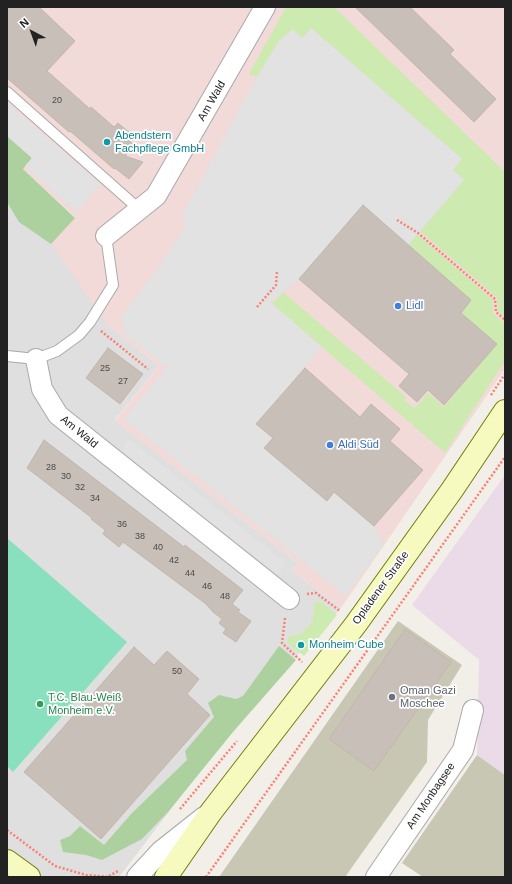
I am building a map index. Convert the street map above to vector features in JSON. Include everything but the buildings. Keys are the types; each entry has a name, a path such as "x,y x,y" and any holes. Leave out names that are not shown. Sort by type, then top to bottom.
{"street":[{"name":"Am Wald","path":"106,236 156,196 265,7"},
{"name":"Am Wald","path":"36,359 42,389 58,415 289,599"},
{"name":"Opladener Straße","path":"166,877 211,812 356,624 452,490 496,405"},
{"name":"Am Monbagsee","path":"376,877 463,750 473,710"},
{"path":"130,873 211,812"},
{"path":"7,860 29,877"}],"lane":[{"path":"7,92 140,210"},
{"name":"Am Wald","path":"36,359 57,351 79,335 90,322 113,285 106,236"},
{"path":"7,356 36,359"}],"path":[{"path":"397,220 418,233 495,299 496,312 505,320"},
{"path":"257,307 276,285 278,271"},
{"path":"90,322 148,369"},
{"path":"496,405 505,374"},
{"path":"206,877 505,457"},
{"path":"298,668 303,662 282,643 289,599 316,593 356,624"},
{"path":"176,813 237,741"},
{"path":"7,830 55,866 86,875 109,876 130,873"}],"shaded area":[{"path":"7,7 505,7 505,369 341,608 292,571 298,563 115,421 159,366 108,325 51,244 75,217 7,154"},
{"path":"311,28 462,159 453,170 464,180 408,245 363,205 299,279 270,302 322,347 256,424 273,438 265,448 326,501 334,492 374,526 384,544 346,596 124,419 167,367 124,334 122,315 152,276 185,228 182,215 257,77 279,41 293,29 302,38"},
{"path":"7,103 101,185 76,212 25,166 32,158 7,136"},
{"path":"7,154 75,218 108,325 159,366 115,420 298,563 292,571 341,608 250,706 119,877 7,877"},
{"path":"129,439 286,563 278,574 197,512 121,450"},
{"path":"505,475 505,775 477,755 479,660 412,605"},
{"path":"398,621 462,665 428,720 427,762 345,877 219,877"},
{"path":"477,755 505,775 505,877 423,877 402,863"}],"green space":[{"path":"286,7 334,7 505,172 505,318 498,311 497,298 420,231 464,180 453,170 462,159 311,28 302,39 292,30 279,41 257,77 249,74"},
{"path":"7,136 32,158 23,169 75,218 51,244 19,222 7,202"},
{"path":"417,234 493,300 493,313 505,324 505,361 445,453 272,304 283,292 406,397 404,400 415,408 428,393 444,407 497,344 461,313 471,300 408,245"},
{"name":"T.C. Blau-Weiß Monheim e.V.","path":"7,538 127,642 13,772 7,766"},
{"path":"321,602 337,615 304,656 287,643 288,637 300,634 310,625 314,615 314,603"},
{"path":"279,646 296,660 233,732 168,812 142,839 102,860 86,855 63,852 60,840 70,836 80,826 104,845 132,813 187,760 185,751 214,717 208,703 219,695 236,699 243,696"}],"place":[{"name":"Abendstern Fachpflege GmbH","path":"107,142"},
{"name":"Lidl","path":"398,306"},
{"name":"Aldi Süd","path":"330,445"},
{"name":"Monheim Cube","path":"301,645"},
{"name":"Oman Gazi Moschee","path":"392,697"},
{"name":"T.C. Blau-Weiß Monheim e.V.","path":"40,704"}]}
